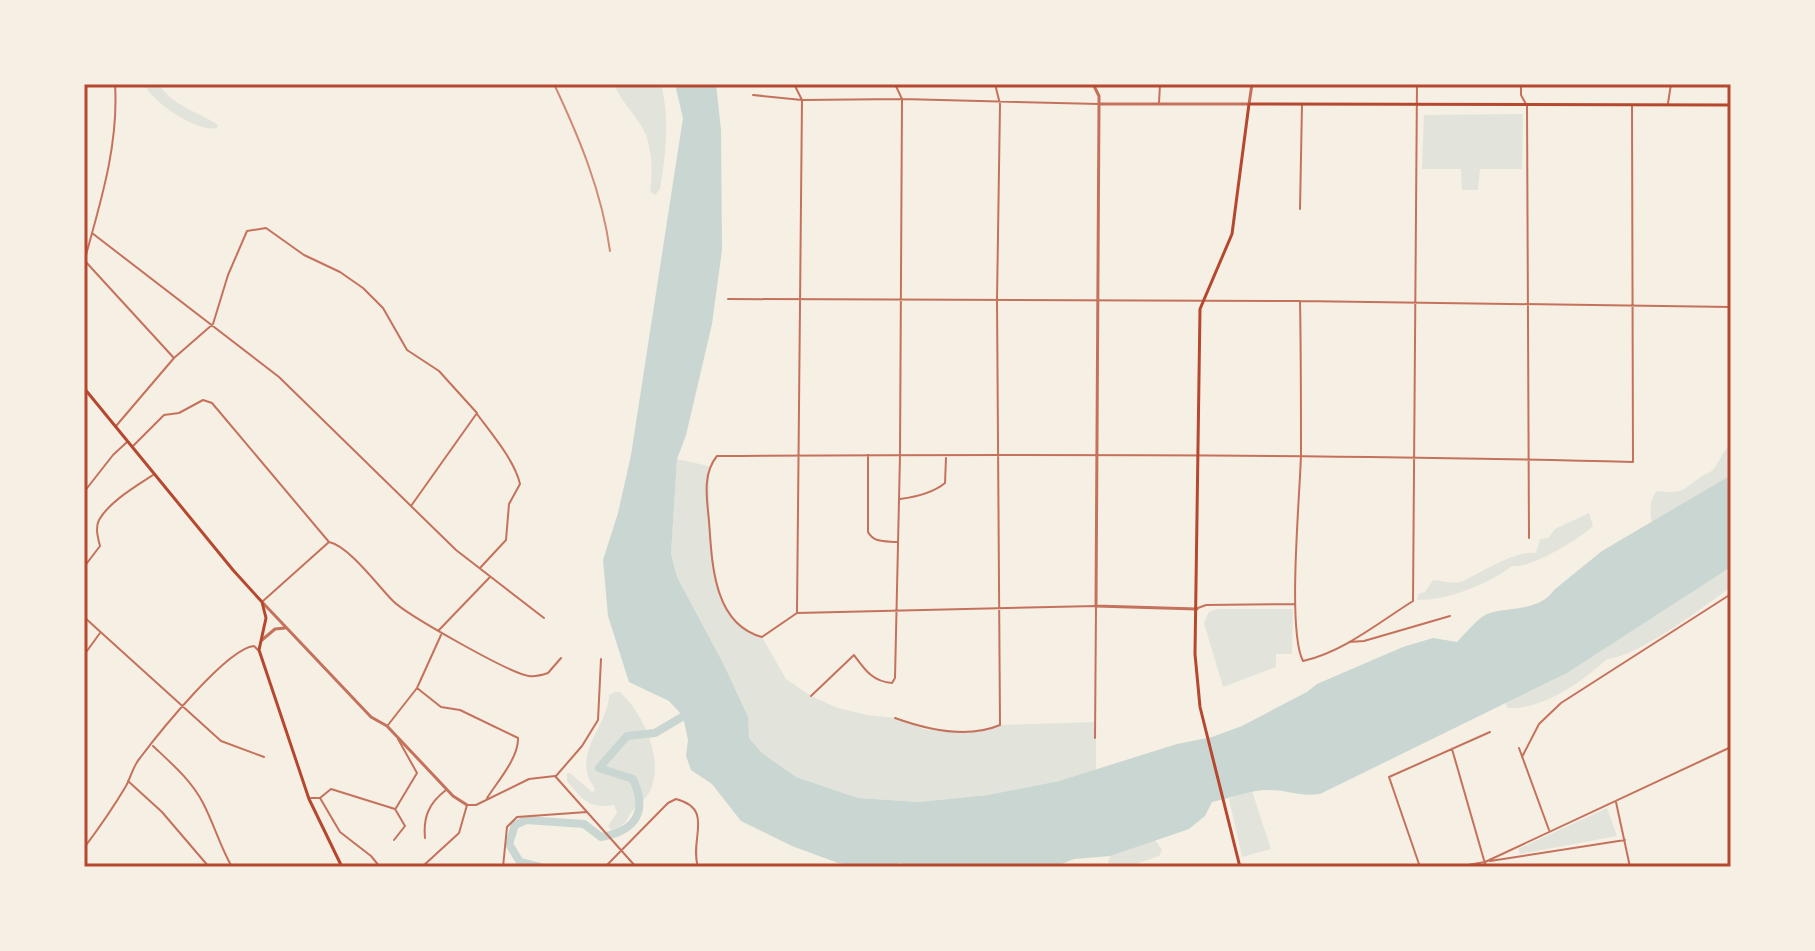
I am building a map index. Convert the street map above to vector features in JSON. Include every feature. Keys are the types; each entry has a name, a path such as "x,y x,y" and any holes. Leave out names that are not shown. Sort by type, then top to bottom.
{"main road":[{"path":"1240,867 1200,707 1196,679 1200,319 1203,302 1232,234 1249,104 1731,105"},
{"path":"84,388 262,602 266,618 259,650 309,799 342,867"}],"street":[{"path":"115,84 110,165 84,261 174,358"},
{"path":"794,84 802,100 797,613"},
{"path":"811,696 854,655 878,681 892,683 895,678 902,99 895,84"},
{"path":"895,718 927,730 985,731 1000,725 997,300 1000,104 995,84"},
{"path":"1093,84 1099,96 1095,738"},
{"path":"1159,103 1160,84"},
{"path":"753,95 802,100 902,99 1000,104 1249,104 1252,84"},
{"path":"1300,301 1301,455 1296,604 1299,653 1303,661 1320,657 1348,642 1413,601 1417,84"},
{"path":"1521,84 1521,95 1527,106 1529,538"},
{"path":"1668,104 1671,84"},
{"path":"1300,209 1302,103"},
{"path":"1296,604 1206,605 1197,609 1096,606 797,613 762,637 751,634 738,624 729,613 714,579 706,489 709,466 717,456 1097,453 1633,462 1632,106"},
{"path":"115,427 174,358 213,324 228,275 247,231 266,228 304,255 340,272 363,288 383,308 407,350 439,371 502,446 518,473 520,484 509,504 506,540 480,568"},
{"path":"92,233 279,377 456,550 544,618"},
{"path":"728,299 1300,301 1731,307"},
{"path":"132,447 164,415 179,413 203,400 212,403 329,542 345,551 396,604 441,632 527,676 548,673 561,658"},
{"path":"411,506 477,413"},
{"path":"84,492 128,441"},
{"path":"868,455 868,532 871,538 878,541 898,542"},
{"path":"899,499 915,497 941,487 945,483 946,456"},
{"path":"84,567 100,546 98,521 124,494 154,474"},
{"path":"329,542 262,602 371,717 387,726 447,790 467,805"},
{"path":"387,726 417,688 441,632 491,576"},
{"path":"1522,757 1539,724 1561,703 1731,594"},
{"path":"1348,642 1364,641 1450,616"},
{"path":"84,617 221,741 264,757"},
{"path":"262,640 275,629 282,627 288,630"},
{"path":"84,655 100,633"},
{"path":"84,848 103,824 137,761 182,707 219,668 243,650 254,646 259,650"},
{"path":"467,805 486,800 529,779 555,776 582,746 598,720 601,659"},
{"path":"417,688 441,707 460,710 518,738 519,743 511,759 486,800"},
{"path":"1420,867 1389,777 1490,732"},
{"path":"395,809 417,773 398,737"},
{"path":"151,745 187,778 204,804 220,848 232,867"},
{"path":"1485,862 1731,747"},
{"path":"1452,748 1486,867"},
{"path":"1519,748 1550,831"},
{"path":"555,776 636,867"},
{"path":"128,781 162,812 209,867"},
{"path":"309,799 320,798 331,789 395,809 405,826 394,840"},
{"path":"425,838 427,812 435,799 447,790"},
{"path":"320,798 340,832 380,867"},
{"path":"605,867 668,803 676,799 686,801 695,808 700,821 695,848 698,867"},
{"path":"1615,800 1630,867"},
{"path":"410,867 424,867 459,833 467,805"},
{"path":"503,867 507,827 517,817 588,812"},
{"path":"1456,867 1625,840"}],"shaded area":[{"path":"144,84 159,84 171,98 218,125 217,128 187,121 156,99"},
{"path":"614,84 661,84 666,136 660,189 655,195 650,191 651,162 645,133"},
{"path":"675,84 716,84 721,130 722,250 712,324 686,435 677,459 671,554 677,577 748,717 749,738 762,753 796,777 858,798 919,802 988,795 1059,781 1177,744 1212,737 1242,726 1317,684 1403,647 1433,638 1457,642 1486,615 1541,602 1602,551 1731,475 1731,567 1567,673 1320,794 1262,790 1212,802 1205,816 1189,829 1110,856 1074,859 1054,867 907,867 902,863 867,867 838,863 792,846 741,821 712,784 691,770 686,756 688,740 683,716 669,701 629,682 608,616 603,560 631,455 683,118"},
{"path":"1523,114 1522,169 1480,169 1478,190 1462,190 1461,169 1422,169 1424,115"},
{"path":"1731,444 1731,475 1652,522 1651,506 1657,491 1678,492 1686,488 1713,470"},
{"path":"677,459 709,466 710,538 719,589 728,610 742,627 762,637 786,679 811,696 838,708 895,718 927,730 985,731 1000,725 1096,722 1096,770 988,795 919,802 858,798 796,777 762,753 749,738 747,717 724,665 677,577 671,554"},
{"path":"1589,513 1593,526 1554,552 1530,563 1512,566 1467,590 1441,598 1417,600 1418,594 1425,592 1433,580 1461,581 1509,558 1536,553 1540,539 1548,538 1555,529"},
{"path":"1731,567 1731,587 1671,629 1636,650 1607,659 1574,685 1548,699 1508,708 1505,703 1567,673"},
{"path":"1218,609 1293,609 1292,654 1276,654 1276,667 1223,687 1204,623 1209,612"},
{"path":"620,692 629,701 644,724 655,765 648,794 623,825 612,831 608,826 617,813 614,805 598,806 587,802 567,781 567,773 592,792 595,790 586,768 587,757 609,695"},
{"path":"1252,791 1271,849 1242,857 1229,799"},
{"path":"1607,808 1617,836 1520,854 1518,849"},
{"path":"1155,840 1162,850 1159,856 1127,867 1107,866 1110,856"}],"waterway":[{"path":"540,867 520,862 509,844 515,825 526,820 584,824 601,837 623,830 636,818 639,810 633,779 599,768 627,736 655,733 692,711"}],"railway":[{"path":"554,84 588,165 610,251"}]}
